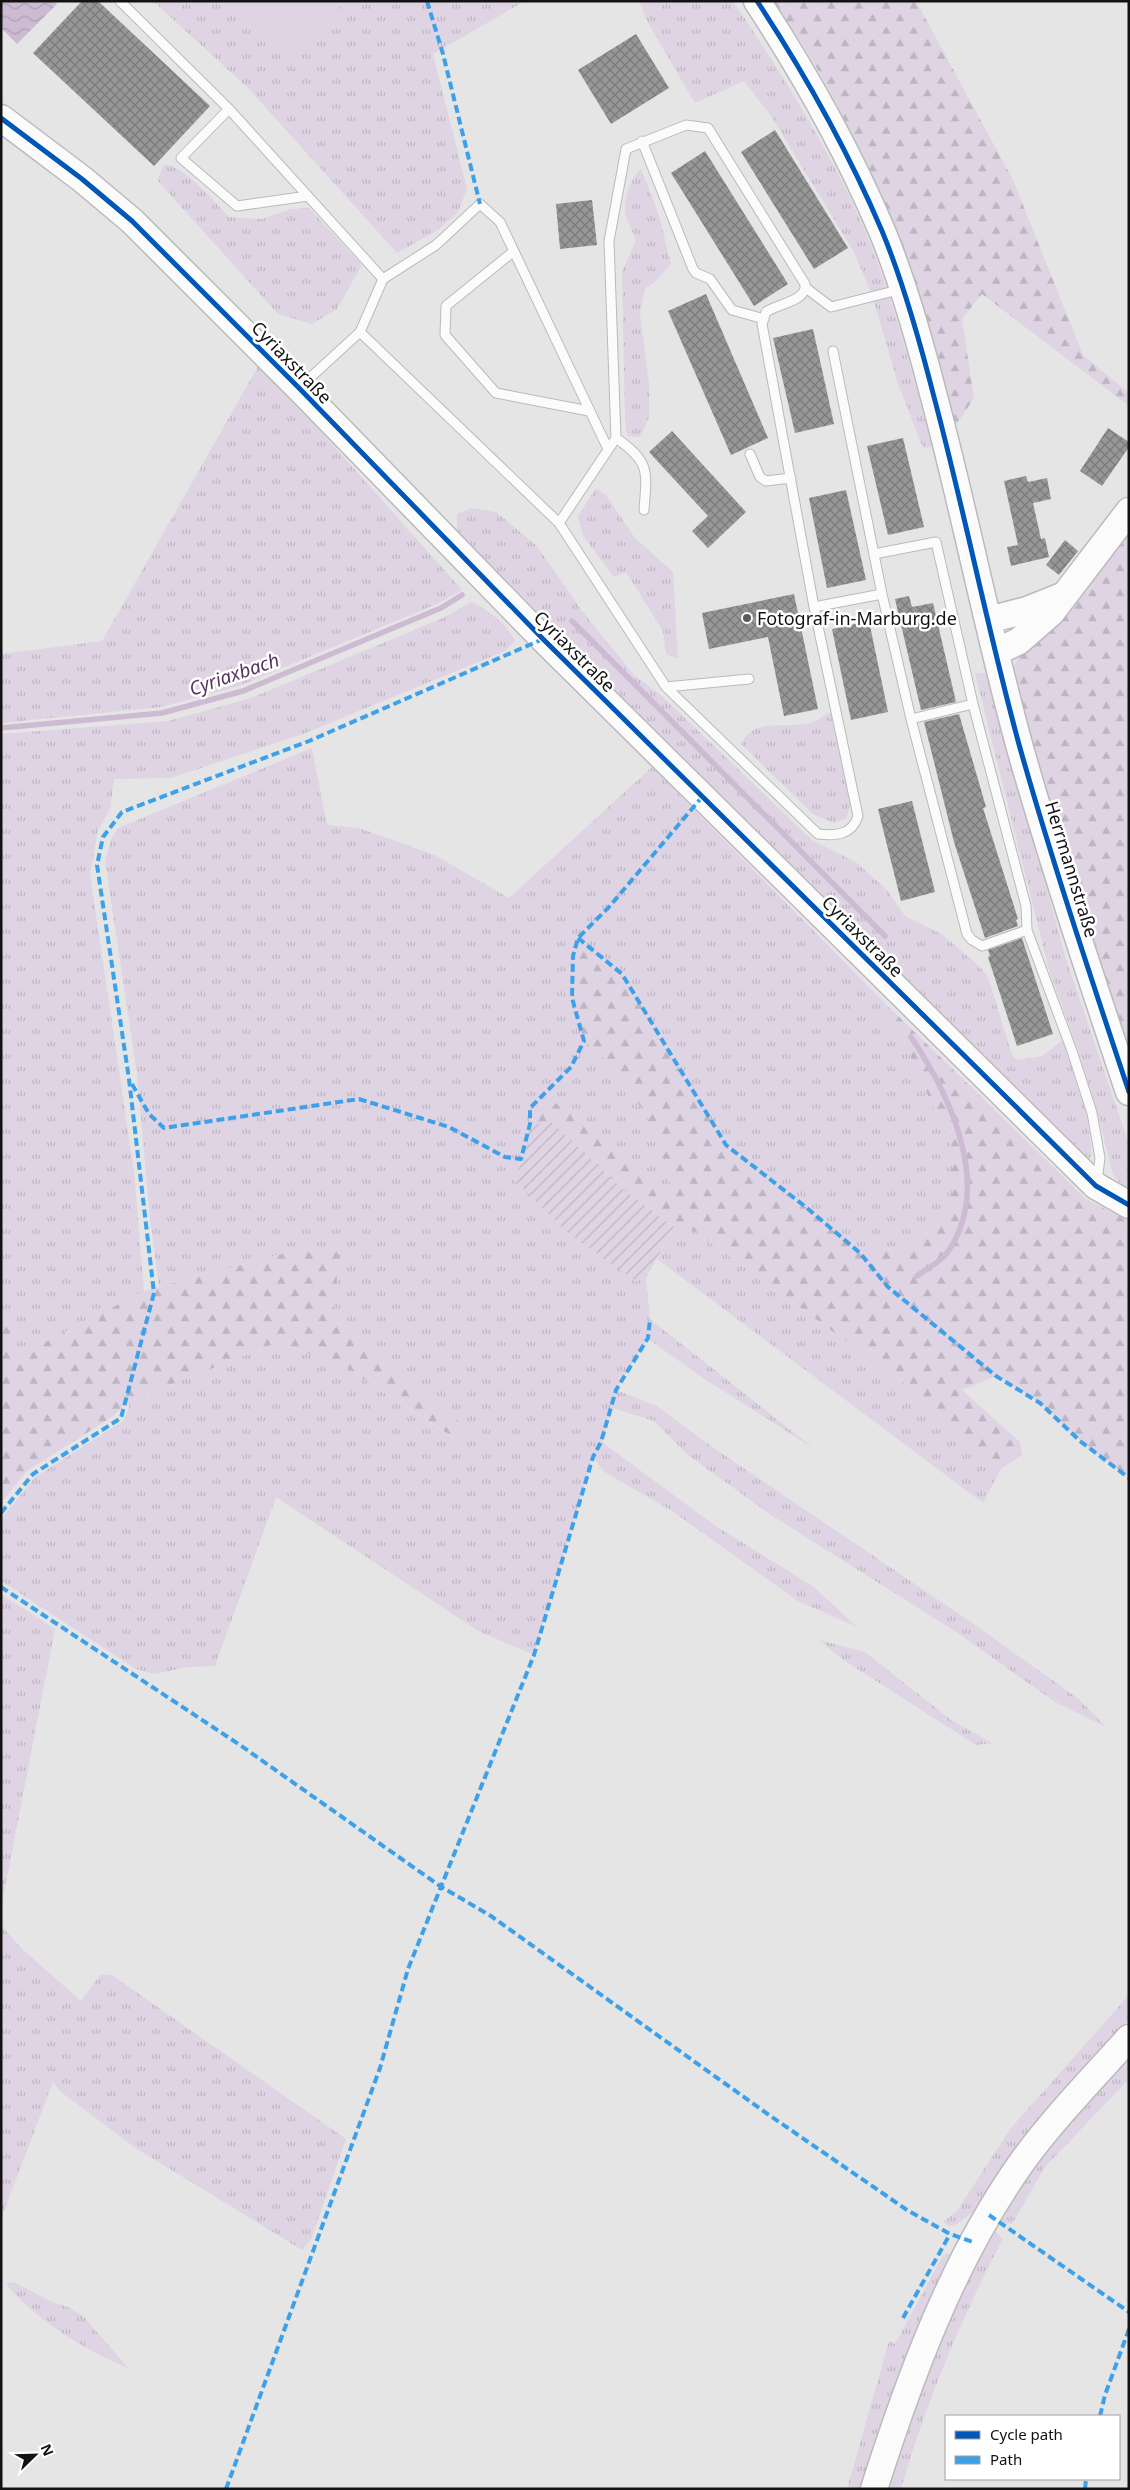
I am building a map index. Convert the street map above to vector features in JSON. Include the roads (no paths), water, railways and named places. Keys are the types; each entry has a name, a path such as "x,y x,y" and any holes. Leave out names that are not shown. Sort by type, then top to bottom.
{"street":[{"name":"Herrmannstraße","path":"757,1 789,50 840,142 883,232 922,351 947,444 988,620 1023,756 1079,941 1129,1092"},
{"name":"Cyriaxstraße","path":"1,118 82,179 132,221 299,388 543,639 1096,1186 1129,1205"},
{"path":"997,652 1019,641 1042,624 1129,511"},
{"path":"988,620 1027,610 1063,596"},
{"path":"874,2489 916,2371 973,2242 1022,2162 1058,2117 1129,2038"}],"lane":[{"path":"120,1 229,109 383,279"},
{"path":"229,109 182,158 237,206 308,196"},
{"path":"558,523 616,438 609,241 626,149 686,125 708,128 803,278 806,288 831,307 902,290"},
{"path":"642,141 693,269 696,273 710,279 732,310 764,319"},
{"path":"299,388 360,332 383,279 436,245 480,204 500,222 608,449"},
{"path":"514,251 446,306 445,335 496,393 589,411"},
{"path":"360,332 558,523 666,687 818,834 833,836 846,832 856,823 858,816 814,607 762,324 766,312 802,296 806,288"},
{"path":"833,351 882,594 911,719 968,934 972,940 982,946 1028,930"},
{"path":"616,438 633,450 645,466 647,478 644,510"},
{"path":"750,454 760,477 766,481 791,478"},
{"path":"874,554 936,542 973,704 1026,906 1028,930 1072,1051 1092,1113 1100,1158 1096,1186"},
{"path":"814,607 882,594"},
{"path":"666,687 749,679"},
{"path":"911,719 973,704"}],"water":[{"path":"1,1 54,1 57,4 17,44 1,28"}],"waterway":[{"name":"Cyriaxbach","path":"1,728 162,713 243,691 441,608 462,595"},
{"path":"572,621 885,936"},
{"path":"911,1037 926,1060 952,1113 967,1171 967,1200 961,1227 947,1253 917,1276"}],"place":[{"name":"Fotograf-in-Marburg.de","path":"747,618"}]}
